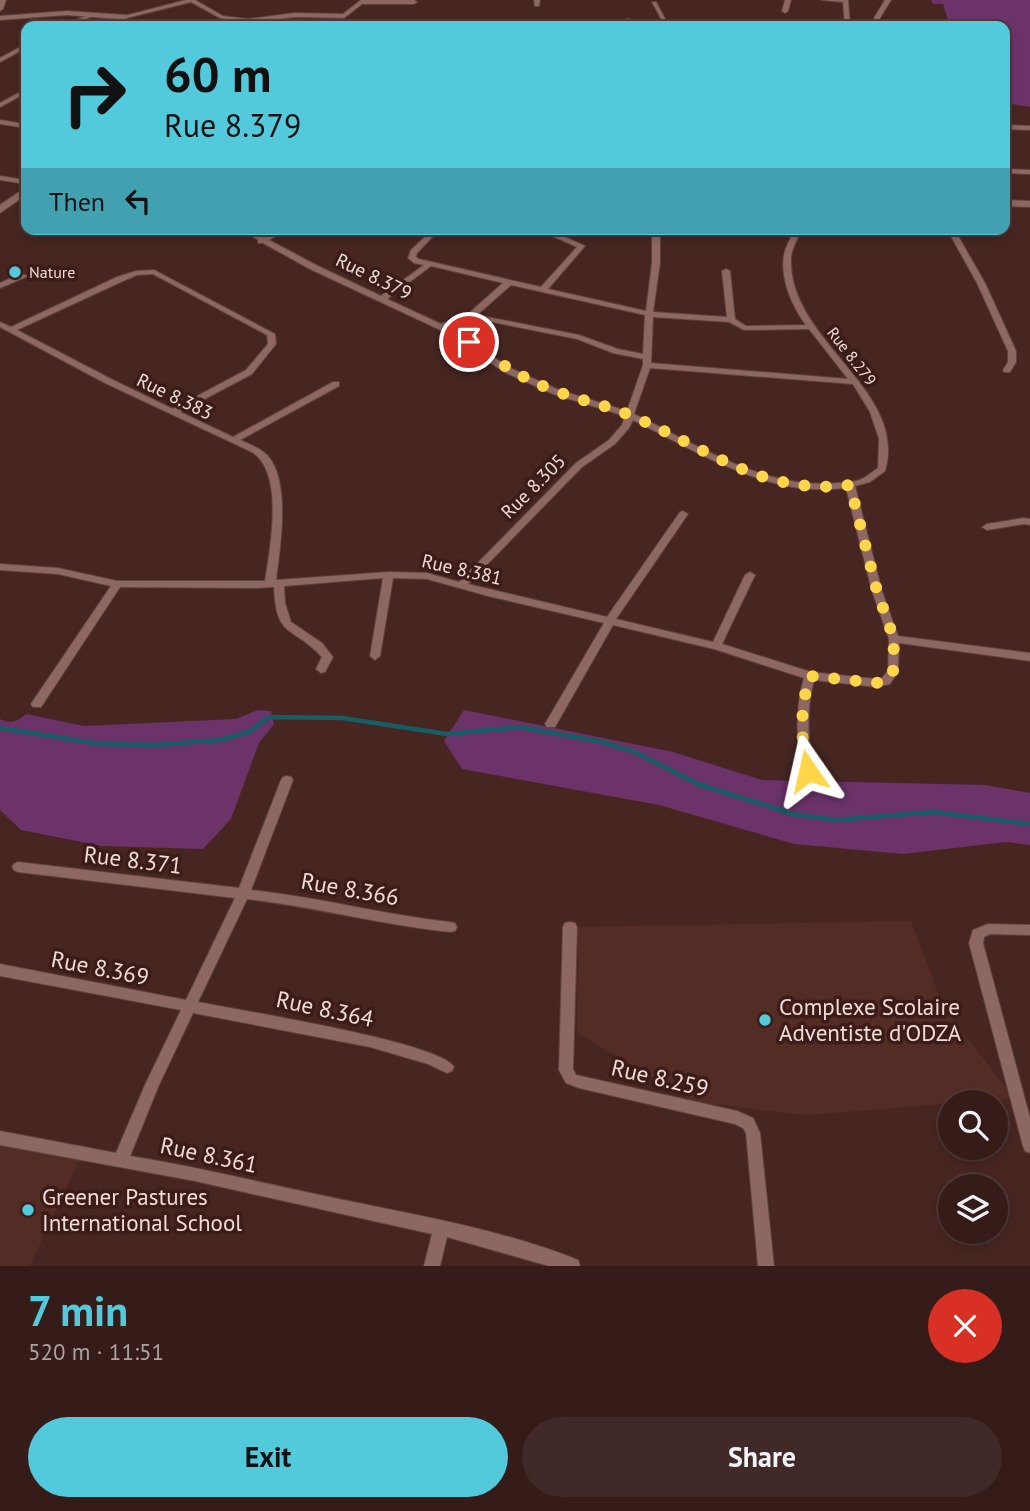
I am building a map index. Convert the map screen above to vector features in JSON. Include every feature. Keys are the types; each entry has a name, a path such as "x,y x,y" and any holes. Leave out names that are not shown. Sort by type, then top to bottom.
{"street":[{"path":"0,9 3,0"},
{"path":"126,21 191,0 222,17 243,21"},
{"path":"785,11 788,0"},
{"path":"824,0 845,0 847,21"},
{"path":"877,21 888,0"},
{"path":"255,21 295,15 344,16 361,1 414,2"},
{"path":"653,3 664,21"},
{"path":"0,18 67,13 94,14 119,21"},
{"path":"78,21 94,14"},
{"path":"0,60 21,48"},
{"path":"0,52 21,56"},
{"path":"0,105 21,94"},
{"path":"0,122 21,125"},
{"path":"1010,127 1030,128"},
{"path":"1010,171 1030,172"},
{"path":"0,178 21,182"},
{"path":"0,210 21,194"},
{"path":"1010,203 1030,204"},
{"name":"Rue 8.379","path":"252,235 469,342 507,370 532,382 630,415 725,463 768,480 810,487 850,485"},
{"path":"261,241 273,235"},
{"path":"431,235 412,256 428,265 649,314 731,320 744,328 812,327"},
{"path":"542,290 581,246 554,235"},
{"name":"Rue 8.305","path":"461,585 559,484 620,433 630,415 647,361 656,235"},
{"name":"Rue 8.279","path":"796,235 789,248 787,263 800,311 876,413 881,431 883,463 878,474 850,485"},
{"path":"953,235 1003,328 1012,351 1012,362 1007,370"},
{"path":"381,299 428,265"},
{"path":"11,330 120,279 144,271 154,272 271,334 271,344 248,372 173,412"},
{"path":"726,271 731,320"},
{"path":"0,286 24,276"},
{"path":"440,327 471,316 509,282"},
{"path":"471,316 579,337 647,361 854,382"},
{"name":"Rue 8.383","path":"0,324 262,455 270,466 276,497 275,583 281,618 328,657 321,669"},
{"path":"233,440 336,384"},
{"path":"808,771 801,733 805,692 810,676 876,683 886,681 893,671 894,639 877,591 850,485"},
{"path":"551,724 610,621 683,514"},
{"path":"986,527 1024,520 1030,522"},
{"name":"Rue 8.381","path":"0,568 58,571 117,584 275,583 388,575 427,576 716,646 810,676"},
{"path":"375,656 388,575"},
{"path":"716,646 750,575"},
{"path":"37,704 117,584"},
{"path":"894,639 1030,657"},
{"name":"Rue 8.361","path":"287,780 243,895 152,1085 120,1161 177,1170 441,1228 520,1247 572,1266"},
{"name":"Rue 8.371","path":"18,867 243,895"},
{"name":"Rue 8.366","path":"243,895 289,899 420,924 450,927"},
{"name":"Rue 8.259","path":"570,927 566,1070 572,1079 579,1083 737,1118 748,1123 753,1133 766,1266"},
{"path":"1030,930 988,929 978,934 976,943 1026,1110 1030,1146"},
{"name":"Rue 8.369","path":"0,970 191,1008"},
{"name":"Rue 8.364","path":"191,1008 293,1024 370,1041 432,1059 447,1067"},
{"path":"0,1138 120,1161"},
{"path":"432,1266 441,1228"}],"shaded area":[{"path":"931,0 1030,0 1030,107 1010,104 1010,21 948,21 943,4 933,4"},
{"path":"258,710 271,711 274,724 259,743 231,819 203,849 102,846 21,830 0,810 0,719 14,721 26,714 84,726 236,719"},
{"path":"464,710 673,752 762,780 985,785 1030,793 1030,845 1006,842 903,854 794,844 659,805 462,769 444,741"},
{"name":"Complexe Scolaire Adventiste d'ODZA","path":"911,921 943,1007 1008,1090 938,1090 938,1104 807,1115 694,1102 577,1033 578,927"},
{"name":"Greener Pastures International School","path":"0,1138 82,1154 30,1266 0,1266"}],"waterway":[{"path":"0,728 100,744 157,745 220,740 249,732 269,717 342,718 447,734 520,727 602,742 635,752 698,784 793,814 836,820 933,812 1030,824"}],"place":[{"name":"Nature","path":"15,272"},
{"name":"Complexe Scolaire Adventiste d'ODZA","path":"765,1020"},
{"name":"Greener Pastures International School","path":"28,1210"}],"route":[{"path":"469,342 507,370 532,382 630,415 746,472 768,480 810,487 850,485 861,519 877,591 894,639 893,671 886,681 876,683 810,676 805,692 801,733 808,771"}]}
